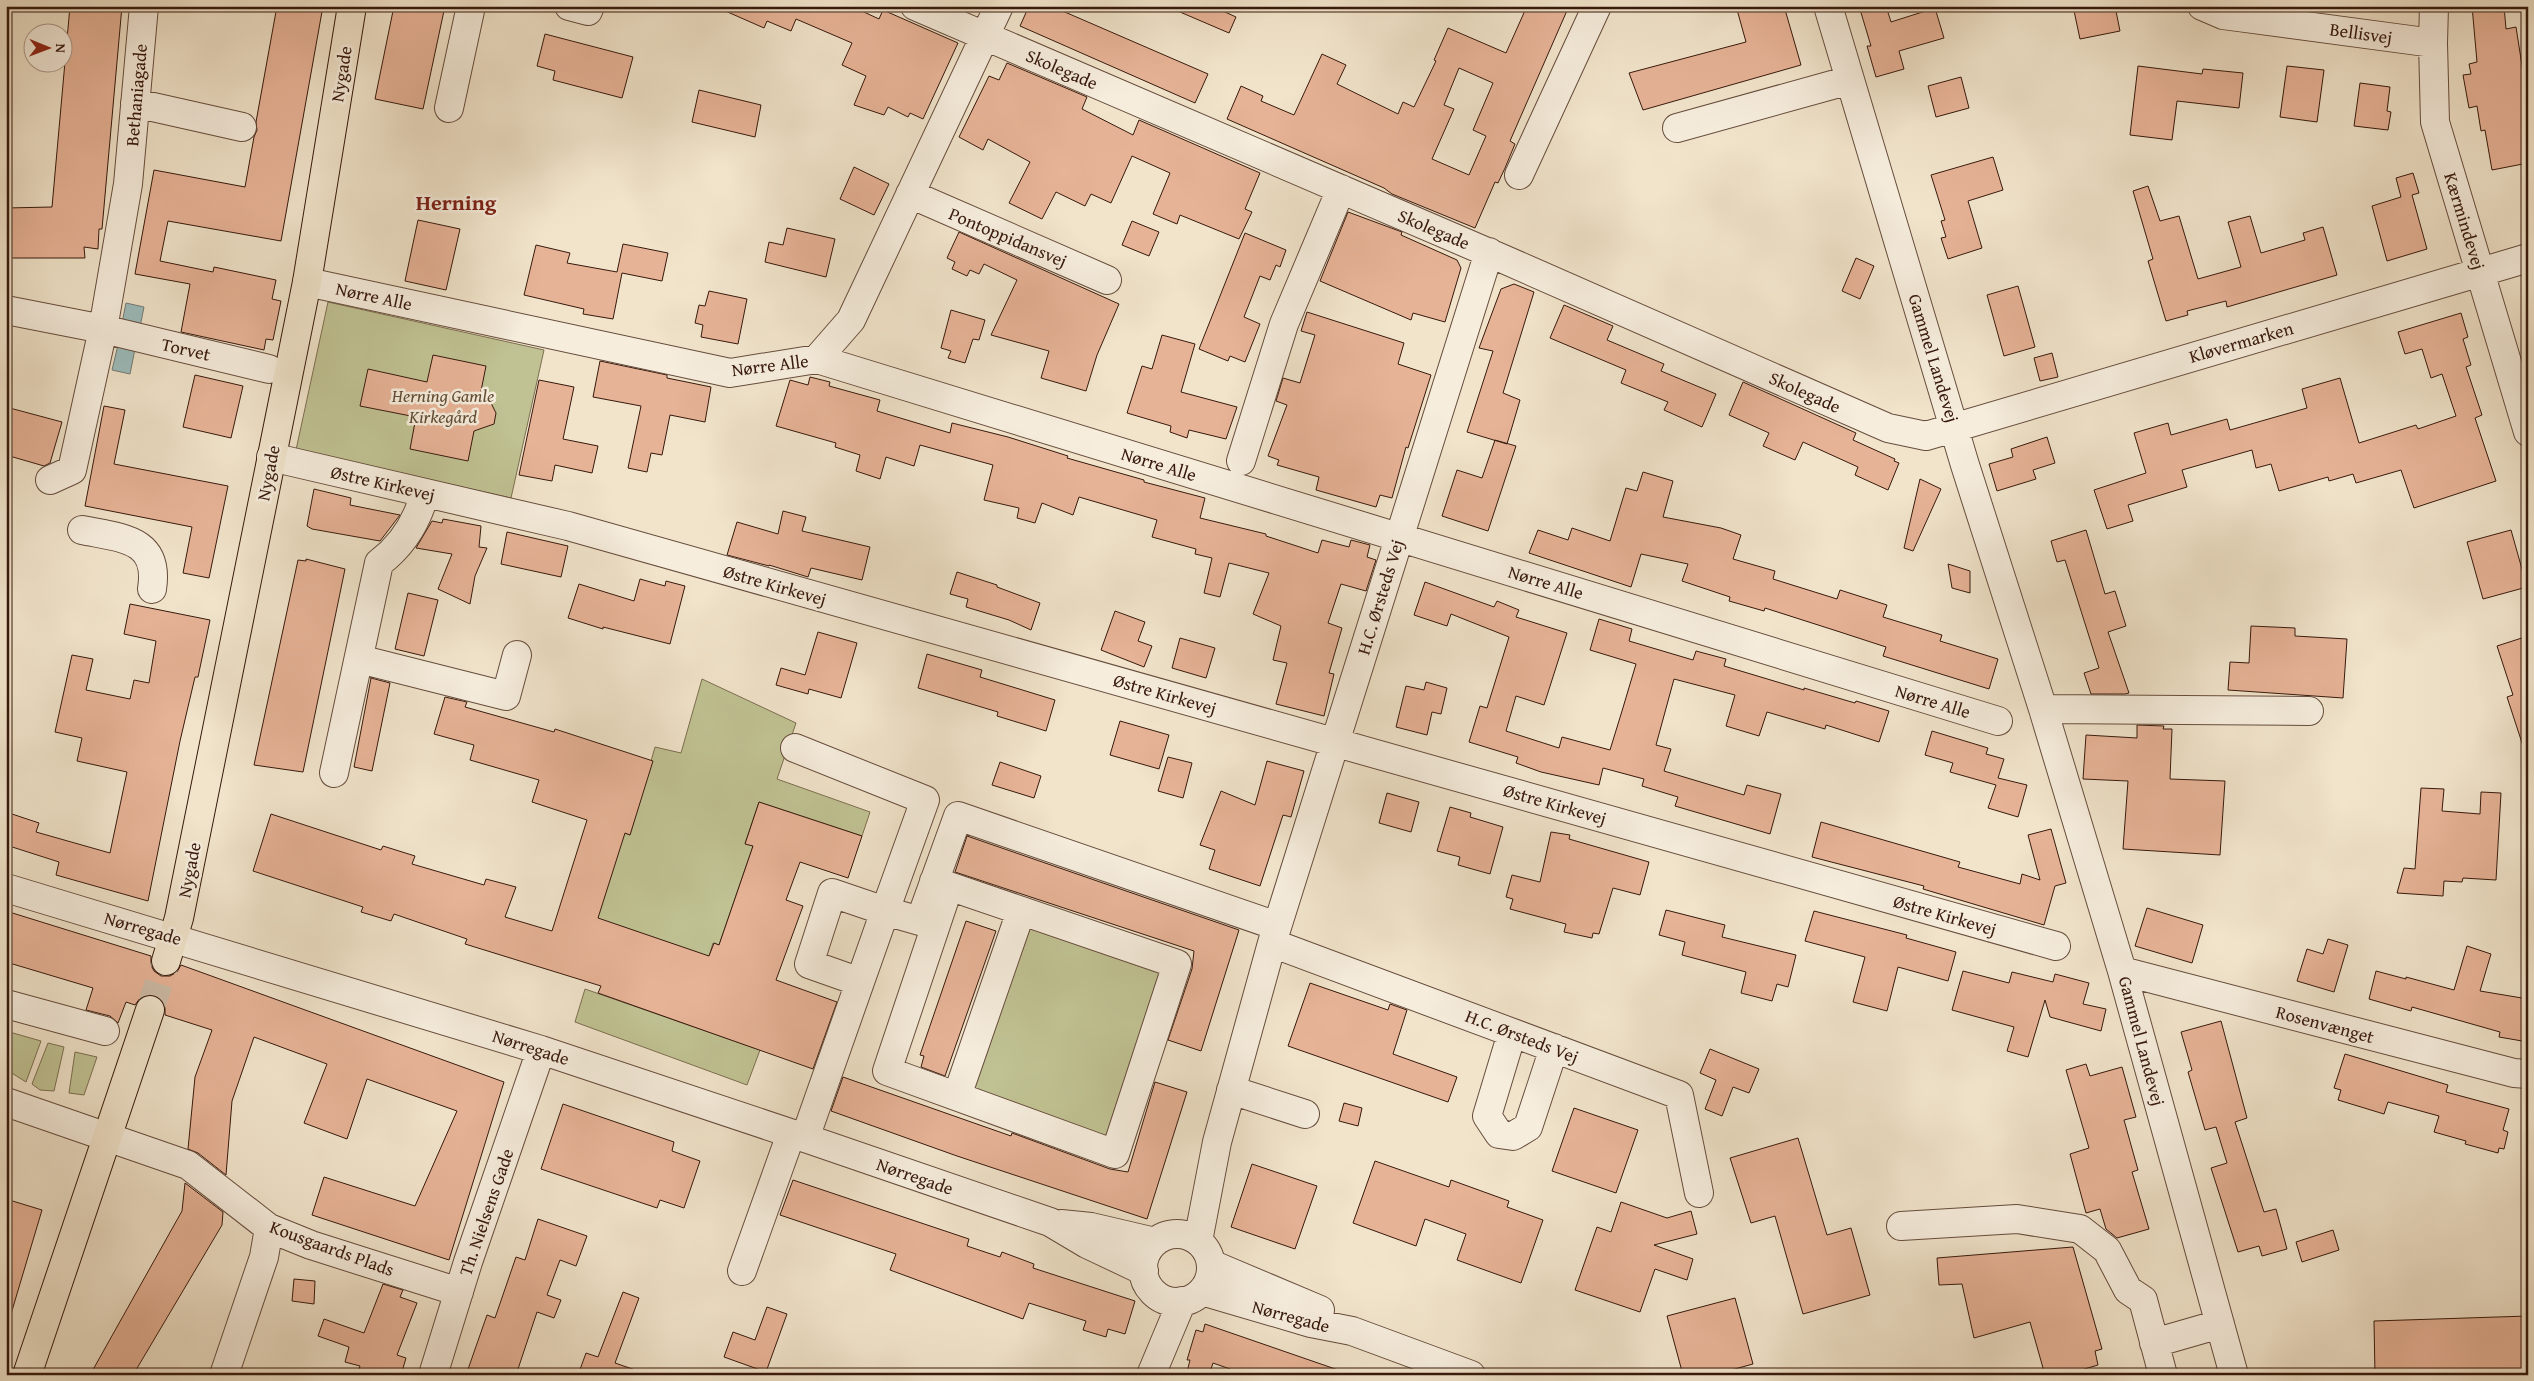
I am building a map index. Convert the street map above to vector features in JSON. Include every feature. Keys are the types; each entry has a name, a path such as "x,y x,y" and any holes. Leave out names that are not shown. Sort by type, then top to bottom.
{"main road":[{"name":"Nygade","path":"170,949 307,282 352,6"},
{"path":"27,1375 150,1010"}],"street":[{"name":"Bethaniagade","path":"103,329 128,184 144,6"},
{"path":"449,108 471,6"},
{"path":"569,6 588,11 590,6"},
{"name":"Skolegade","path":"915,6 1489,252 1888,428 1926,436 1954,427"},
{"path":"816,359 851,320 999,6"},
{"path":"1519,175 1597,6"},
{"name":"Gammel Landevej","path":"1828,6 1954,427 2043,709 2122,971 2234,1375"},
{"name":"Bellisvej","path":"2202,6 2223,15 2432,43"},
{"name":"Kærmindevej","path":"2434,6 2432,43 2435,122 2528,432"},
{"path":"1677,128 1850,80"},
{"path":"135,103 242,127"},
{"path":"1241,461 1284,324 1341,189"},
{"name":"Pontoppidansvej","path":"910,194 1107,280"},
{"name":"H.C. Ørsteds Vej","path":"1186,1245 1275,934 1489,252"},
{"name":"Kløvermarken","path":"1954,427 2528,258"},
{"name":"Nørre Alle","path":"307,282 730,372 816,359 1998,721"},
{"name":"Torvet","path":"6,310 103,329 269,369"},
{"path":"50,480 72,470 103,329"},
{"name":"Østre Kirkevej","path":"271,456 578,529 2056,946"},
{"path":"334,773 379,563 397,549 419,514 425,493"},
{"path":"82,530 131,541 139,545 152,561 154,574 152,589"},
{"path":"359,659 506,696 517,655"},
{"path":"2043,709 2310,712"},
{"path":"742,1271 860,982 925,800 795,748"},
{"path":"942,884 1177,964 1115,1154 886,1071 942,884 958,816 1275,934"},
{"path":"860,982 809,964 832,893 920,921 942,884"},
{"name":"Nørregade","path":"6,888 170,949 541,1050 798,1136 1050,1222 1087,1244 1144,1271"},
{"path":"957,1096 1021,910"},
{"name":"H.C. Ørsteds Vej","path":"1275,934 1512,1033 1679,1096 1698,1193"},
{"name":"Rosenvænget","path":"2122,971 2514,1073 2528,1074"},
{"path":"6,1004 105,1031"},
{"path":"1512,1033 1487,1116 1499,1134 1514,1136 1528,1127 1554,1048"},
{"name":"Th. Nielsens Gade","path":"433,1375 459,1292 541,1050"},
{"path":"1231,1090 1305,1114"},
{"name":"Kousgaards Plads","path":"6,1102 108,1135 188,1165 269,1228 312,1245 459,1292"},
{"path":"1901,1226 2017,1219 2080,1229 2108,1250 2128,1290 2143,1300 2163,1375"},
{"name":"Nørregade","path":"1050,1222 1092,1227 1186,1245 1316,1307 1352,1331"},
{"path":"224,1375 264,1257 269,1228"},
{"path":"1146,1375 1181,1296 1208,1283 1186,1245 1146,1255 1144,1271 1149,1286 1181,1296"},
{"path":"1151,1375 1181,1296"},
{"name":"Nørregade","path":"1181,1296 1352,1331 1471,1375"},
{"path":"2154,1343 2220,1324"}],"green space":[{"name":"Herning Gamle Kirkegård","path":"328,302 544,350 511,498 296,450"},
{"path":"702,679 796,723 777,779 870,812 862,836 759,802 745,843 753,846 719,945 713,943 709,956 590,942 624,833 630,835 655,747 681,753"},
{"path":"1021,911 1177,964 1115,1154 957,1096"},
{"path":"585,989 760,1050 747,1085 575,1022"},
{"path":"6,1031 41,1041 26,1082 7,1070"},
{"path":"48,1043 64,1047 54,1091 40,1090 32,1084"},
{"path":"75,1052 97,1057 84,1095 69,1093"}],"water":[{"path":"126,303 144,307 139,332 121,328"},
{"path":"118,345 135,349 130,374 112,370"}],"building":[{"path":"70,6 122,6 102,229 99,229 98,249 84,247 85,258 6,258 6,208 52,207 64,72 72,72 72,22 69,22"},
{"path":"277,6 323,6 281,241 168,221 160,261 213,272 214,267 276,280 272,299 281,301 273,340 266,339 264,350 181,332 190,284 135,274 154,170 245,187 257,130 256,122"},
{"path":"394,6 445,6 423,109 375,99"},
{"path":"714,6 851,6 879,19 883,10 958,43 923,119 910,113 908,117 888,107 884,115 854,105 866,76 842,65 852,43 796,19 791,31 767,21 764,28"},
{"path":"1029,6 1051,6 1208,74 1195,103 1020,26"},
{"path":"1166,6 1212,6 1236,17 1229,33"},
{"path":"1527,6 1569,6 1510,141 1515,144 1505,168 1498,183 1495,182 1475,228 1392,194 1384,188 1227,119 1241,86 1263,96 1261,101 1294,115 1322,54 1346,65 1337,84 1398,114 1403,102 1414,107 1436,61 1434,60 1448,28 1506,53","holes":["1459,68 1493,83 1473,130 1486,136 1469,175 1432,159 1454,109 1444,105"]},
{"path":"1736,6 1784,6 1801,65 1643,110 1629,73 1746,42"},
{"path":"1859,6 1886,6 1891,22 1935,8 1944,38 1899,51 1904,69 1876,77 1867,46 1871,46"},
{"path":"2073,6 2115,6 2120,31 2080,39"},
{"path":"2472,6 2504,6 2506,29 2516,27 2528,104 2528,163 2492,170 2485,130 2481,131 2477,106 2469,108 2463,75 2471,74 2469,64 2477,62"},
{"path":"545,34 633,57 622,98 553,80 555,71 537,66"},
{"path":"1007,63 1087,97 1082,109 1133,135 1139,120 1260,173 1245,209 1252,212 1239,239 1180,215 1177,224 1153,214 1170,173 1132,156 1111,203 1091,194 1085,206 1056,192 1042,219 1009,203 1030,162 988,139 983,150 959,137 989,76 999,80"},
{"path":"2138,66 2202,74 2203,69 2243,73 2239,108 2177,101 2172,140 2130,135"},
{"path":"2287,66 2324,70 2317,122 2280,117"},
{"path":"1961,77 1969,108 1936,117 1928,86"},
{"path":"2360,83 2390,87 2387,111 2391,112 2388,130 2354,126"},
{"path":"699,90 761,105 755,137 692,122"},
{"path":"1993,157 2003,190 1968,201 1982,248 1948,259 1941,238 1946,237 1941,221 1945,220 1931,175"},
{"path":"854,167 889,184 874,215 840,199"},
{"path":"2413,173 2419,193 2412,195 2427,249 2387,261 2372,206 2401,197 2396,178"},
{"path":"2148,186 2160,221 2179,216 2198,279 2241,267 2228,222 2250,216 2261,253 2305,240 2303,233 2323,227 2337,275 2227,307 2226,301 2187,311 2188,315 2166,321 2148,261 2153,259 2133,191"},
{"path":"1348,212 1402,232 1401,235 1457,260 1461,268 1445,322 1413,313 1411,320 1320,281"},
{"path":"418,220 460,229 446,290 405,281"},
{"path":"1132,221 1159,232 1149,256 1122,245"},
{"path":"787,228 835,239 826,277 765,262 769,242 783,245"},
{"path":"959,232 1119,304 1097,355 1086,391 1041,378 1049,351 991,335 1017,280 984,264 979,274 970,270 967,276 952,269 955,262 947,258"},
{"path":"1245,233 1286,250 1280,267 1276,265 1270,280 1260,276 1244,317 1260,324 1245,362 1230,356 1228,361 1199,349"},
{"path":"623,244 668,253 662,281 622,273 613,319 583,314 584,309 524,295 536,245 570,253 567,263 617,272"},
{"path":"1856,258 1874,266 1860,299 1842,291"},
{"path":"1514,284 1534,292 1503,393 1520,400 1507,444 1467,432 1493,351 1479,348 1501,289"},
{"path":"2018,286 2035,347 2004,356 1987,295"},
{"path":"709,291 747,299 738,344 701,337 703,325 695,323 699,305 705,306"},
{"path":"1564,305 1613,326 1607,340 1664,364 1661,371 1716,394 1702,427 1664,410 1668,402 1621,383 1626,370 1550,338"},
{"path":"951,310 985,320 979,340 973,339 965,363 948,358 951,351 941,348"},
{"path":"1307,312 1404,343 1398,364 1431,375 1408,448 1406,447 1392,498 1380,495 1376,507 1316,490 1319,477 1277,465 1279,460 1268,456 1287,405 1276,401 1283,378 1300,383 1315,335 1301,331"},
{"path":"2461,313 2468,337 2463,339 2471,365 2466,367 2482,415 2475,418 2496,481 2414,508 2401,470 2356,483 2353,474 2329,481 2328,477 2279,491 2271,464 2256,468 2252,450 2182,470 2187,487 2128,505 2133,521 2107,529 2094,490 2146,473 2134,433 2168,423 2171,435 2227,419 2230,430 2307,408 2302,389 2340,378 2359,443 2416,425 2418,429 2456,416 2442,374 2431,378 2422,349 2405,354 2398,332"},
{"path":"1162,335 1195,344 1181,392 1237,407 1226,439 1189,430 1187,438 1170,432 1171,426 1127,413 1142,366 1152,369"},
{"path":"2052,353 2058,377 2040,381 2034,358"},
{"path":"433,355 486,366 480,396 491,403 496,413 494,424 474,431 468,461 410,449 416,417 360,406 368,369 427,382"},
{"path":"600,361 667,375 667,378 711,387 705,422 670,415 662,455 651,453 647,472 628,468 641,406 593,397"},
{"path":"195,375 243,386 231,438 183,427"},
{"path":"810,377 830,382 829,386 880,400 877,411 950,433 952,423 1008,437 1068,456 1067,458 1144,480 1144,482 1205,498 1200,518 1266,534 1266,536 1318,553 1322,540 1349,547 1351,540 1370,545 1367,557 1376,560 1366,591 1341,584 1328,623 1342,628 1329,673 1334,674 1324,716 1276,704 1287,663 1273,660 1281,626 1253,614 1269,573 1229,563 1220,597 1204,593 1212,558 1195,554 1196,549 1152,537 1157,520 1079,497 1073,515 1042,503 1035,523 1017,518 1019,508 984,500 993,465 920,445 914,466 886,457 880,479 856,471 860,455 835,447 836,443 776,426 790,380 808,385"},
{"path":"539,380 574,387 563,439 598,446 592,473 555,465 552,481 519,475"},
{"path":"1743,382 1856,433 1853,440 1895,459 1894,461 1899,463 1888,490 1855,475 1858,467 1803,442 1795,460 1763,446 1769,433 1729,415"},
{"path":"104,406 125,410 114,464 228,486 209,578 183,573 192,527 85,506"},
{"path":"6,407 62,422 50,463 44,466 6,455"},
{"path":"2047,437 2055,463 2033,470 2036,479 1997,491 1989,464 2013,457 2011,449"},
{"path":"1495,440 1516,446 1488,531 1442,516 1457,470 1482,478"},
{"path":"1643,472 1673,481 1663,517 1721,528 1741,535 1733,559 1775,571 1773,579 1837,599 1840,590 1887,605 1883,617 1942,635 1940,641 1998,659 1989,689 1883,656 1886,647 1765,608 1764,611 1729,601 1730,597 1682,581 1688,564 1641,554 1631,587 1529,553 1538,530 1568,540 1572,528 1610,541 1626,488 1637,491"},
{"path":"1920,479 1941,489 1913,551 1904,548"},
{"path":"314,489 351,498 350,505 400,515 380,541 312,529 307,526"},
{"path":"783,511 806,517 802,531 870,547 862,580 811,568 808,577 727,555 737,522 778,534"},
{"path":"443,519 481,526 479,547 487,548 475,576 470,604 438,589 452,554 416,548 432,521 442,523"},
{"path":"2086,530 2105,594 2115,591 2126,626 2108,632 2129,693 2091,694 2084,673 2099,668 2065,560 2057,562 2051,541"},
{"path":"2511,530 2527,587 2483,599 2467,542"},
{"path":"507,532 568,546 561,577 501,564"},
{"path":"306,559 345,569 303,772 254,765 298,560 306,561"},
{"path":"1948,564 1970,571 1970,593 1952,588"},
{"path":"957,572 997,585 997,587 1040,603 1031,630 1009,620 966,607 968,599 950,594"},
{"path":"640,579 665,586 666,581 685,586 670,644 603,627 603,629 568,618 579,584 634,601"},
{"path":"1425,582 1494,607 1497,601 1519,610 1516,617 1567,633 1544,705 1516,696 1506,731 1559,748 1562,737 1610,750 1636,664 1590,650 1599,619 1632,629 1629,641 1693,660 1696,651 1726,659 1724,666 1804,690 1804,688 1889,711 1879,742 1826,725 1825,729 1767,712 1759,736 1726,726 1735,695 1674,679 1656,745 1671,749 1664,771 1744,795 1747,785 1781,794 1770,834 1675,806 1678,797 1642,786 1644,779 1603,768 1599,785 1541,772 1516,763 1518,757 1469,742 1480,706 1487,708 1509,637 1451,614 1447,626 1414,615"},
{"path":"408,593 438,600 424,656 395,649"},
{"path":"130,604 210,620 198,677 195,677 180,741 148,901 56,875 59,862 6,845 6,812 39,823 36,832 110,853 127,772 77,761 82,738 55,732 72,655 93,659 86,690 130,699 134,680 149,683 156,641 124,634"},
{"path":"1115,611 1145,622 1138,641 1152,646 1144,667 1101,650"},
{"path":"2251,626 2295,628 2295,636 2347,639 2343,698 2228,690 2230,662 2249,663"},
{"path":"818,632 857,643 841,698 809,689 808,694 776,685 781,668 805,675"},
{"path":"2528,636 2528,749 2524,749 2507,697 2513,695 2497,646"},
{"path":"1180,638 1215,648 1206,678 1172,668"},
{"path":"927,654 982,670 980,677 1055,700 1046,731 997,716 998,712 918,688"},
{"path":"371,678 390,683 372,771 354,767"},
{"path":"1426,682 1447,688 1441,714 1432,712 1427,735 1396,727 1406,686 1424,690"},
{"path":"445,697 467,702 465,707 554,732 555,729 653,761 630,835 625,833 598,918 709,956 714,943 719,945 753,846 745,844 759,802 862,836 848,878 800,862 786,900 803,906 776,980 837,1002 813,1069 598,993 601,986 465,944 467,939 394,914 391,921 361,912 363,907 253,871 271,814 381,850 383,846 415,856 412,864 484,885 486,879 516,887 505,917 552,931 587,820 532,802 539,780 470,760 474,745 434,734"},
{"path":"1120,721 1169,735 1159,769 1110,755"},
{"path":"2137,725 2164,726 2163,729 2172,729 2170,779 2225,781 2220,855 2123,849 2128,781 2083,779 2086,735 2137,738"},
{"path":"1932,731 1988,748 1986,754 2004,759 1998,778 2027,785 2018,817 1988,808 1996,785 1950,772 1953,763 1925,755"},
{"path":"1168,757 1192,763 1183,798 1158,791"},
{"path":"1267,761 1304,771 1291,817 1283,815 1260,886 1209,869 1215,850 1200,845 1221,791 1255,805"},
{"path":"1000,762 1041,776 1034,798 992,785"},
{"path":"2421,788 2444,789 2442,811 2480,814 2481,792 2501,793 2496,880 2463,878 2462,882 2444,881 2443,896 2397,893 2404,868 2415,869"},
{"path":"1387,793 1419,802 1411,832 1379,823"},
{"path":"1450,807 1471,813 1470,817 1503,827 1490,874 1458,865 1460,857 1437,851"},
{"path":"1821,822 1960,862 1958,867 2020,884 2022,874 2040,880 2028,835 2051,829 2066,883 2055,886 2044,925 1923,889 1924,886 1812,857"},
{"path":"1551,832 1570,835 1569,839 1649,862 1640,895 1613,888 1599,934 1593,933 1592,938 1564,932 1566,924 1510,909 1513,899 1506,897 1512,875 1540,882"},
{"path":"967,836 1239,930 1201,1051 1168,1040 1192,969 1194,951 955,872"},
{"path":"2147,908 2203,925 2192,963 2135,946"},
{"path":"1666,910 1725,925 1722,937 1796,955 1788,987 1777,984 1772,1001 1741,993 1746,972 1682,955 1685,942 1659,935"},
{"path":"6,911 151,956 151,965 154,971 161,976 170,976 177,972 181,965 504,1082 449,1260 312,1215 324,1177 415,1206 457,1111 367,1079 347,1139 304,1123 327,1064 254,1037 232,1101 226,1175 198,1153 188,1149 195,1077 212,1030 165,1015 165,1007 162,1000 155,995 146,995 140,998 135,1005 126,1002 118,1023 110,1016 86,1010 93,988 6,962"},
{"path":"1814,911 1907,935 1906,938 1956,952 1948,981 1898,967 1887,1011 1853,1002 1865,957 1805,941"},
{"path":"966,921 996,931 945,1076 921,1067 924,1056 920,1055"},
{"path":"2328,939 2348,945 2334,992 2297,981 2307,949 2323,954"},
{"path":"2467,946 2491,954 2480,991 2528,999 2528,1042 2499,1037 2500,1032 2412,1007 2411,1011 2369,999 2376,971 2454,990"},
{"path":"1963,971 2009,983 2012,972 2053,982 2055,974 2089,983 2083,1004 2106,1009 2101,1031 2050,1017 2045,1000 2028,1057 2007,1051 2014,1027 1952,1010"},
{"path":"1310,983 1388,1010 1390,1004 1407,1010 1393,1054 1457,1077 1448,1102 1288,1046"},
{"path":"2221,1021 2247,1118 2235,1122 2264,1212 2276,1209 2287,1249 2262,1256 2259,1246 2238,1252 2211,1168 2227,1163 2216,1127 2205,1130 2188,1072 2192,1070 2181,1032"},
{"path":"1710,1049 1759,1069 1749,1093 1733,1087 1722,1116 1705,1109 1716,1080 1700,1073"},
{"path":"2345,1054 2448,1085 2446,1092 2509,1109 2503,1130 2508,1132 2504,1149 2499,1148 2498,1153 2465,1144 2466,1141 2434,1132 2439,1116 2388,1102 2384,1114 2338,1100 2341,1090 2334,1088"},
{"path":"2086,1064 2090,1076 2122,1067 2136,1117 2124,1120 2138,1170 2132,1172 2149,1229 2117,1238 2106,1229 2100,1209 2086,1213 2070,1154 2089,1148 2066,1070"},
{"path":"843,1077 1011,1136 1012,1133 1110,1169 1128,1172 1155,1082 1187,1092 1147,1219 957,1156 831,1111"},
{"path":"1344,1103 1362,1108 1358,1126 1339,1121"},
{"path":"563,1104 674,1142 672,1151 700,1161 684,1208 660,1200 657,1208 541,1169"},
{"path":"1574,1108 1638,1130 1616,1193 1552,1171"},
{"path":"1798,1138 1827,1235 1851,1228 1870,1295 1803,1314 1775,1216 1751,1223 1730,1158"},
{"path":"1375,1161 1449,1187 1451,1180 1509,1201 1507,1207 1543,1220 1521,1283 1457,1260 1466,1234 1425,1219 1416,1246 1353,1223"},
{"path":"1252,1164 1317,1186 1295,1249 1231,1227"},
{"path":"793,1180 969,1239 967,1246 1000,1257 1002,1252 1034,1264 1033,1268 1135,1301 1125,1334 1108,1329 1106,1337 1083,1330 1086,1321 1029,1303 1023,1319 890,1270 896,1254 780,1215"},
{"path":"185,1183 223,1212 222,1225 133,1375 90,1375 182,1211"},
{"path":"6,1199 42,1210 11,1314 6,1313"},
{"path":"1621,1202 1667,1218 1691,1211 1697,1234 1654,1245 1693,1259 1687,1280 1655,1269 1640,1312 1575,1290 1597,1227 1611,1232"},
{"path":"538,1219 587,1236 576,1266 560,1260 547,1295 561,1300 554,1318 537,1312 516,1375 466,1375 487,1315 495,1318 516,1257 525,1260"},
{"path":"2333,1230 2339,1250 2302,1262 2296,1242"},
{"path":"2073,1247 2102,1349 2095,1351 2098,1365 2081,1370 2082,1375 2045,1375 2030,1322 1974,1338 1962,1284 1939,1285 1937,1258"},
{"path":"294,1279 315,1281 314,1304 292,1301"},
{"path":"383,1284 403,1290 400,1297 417,1303 397,1355 406,1358 401,1375 357,1375 360,1366 345,1362 349,1347 318,1336 324,1319 364,1333"},
{"path":"623,1292 639,1298 615,1363 641,1372 641,1375 578,1375 586,1353 598,1357"},
{"path":"1735,1298 1753,1364 1713,1375 1683,1375 1667,1316"},
{"path":"767,1307 787,1314 766,1372 724,1357 733,1332 755,1340"},
{"path":"2528,1316 2528,1375 2375,1375 2374,1321"},
{"path":"1205,1324 1344,1372 1344,1375 1247,1375 1213,1363 1209,1375 1187,1372 1190,1360 1187,1360 1196,1330 1203,1332"}],"tunnel":[{"path":"150,1010 166,961"}],"district":[{"name":"Herning","path":"456,202"}]}
